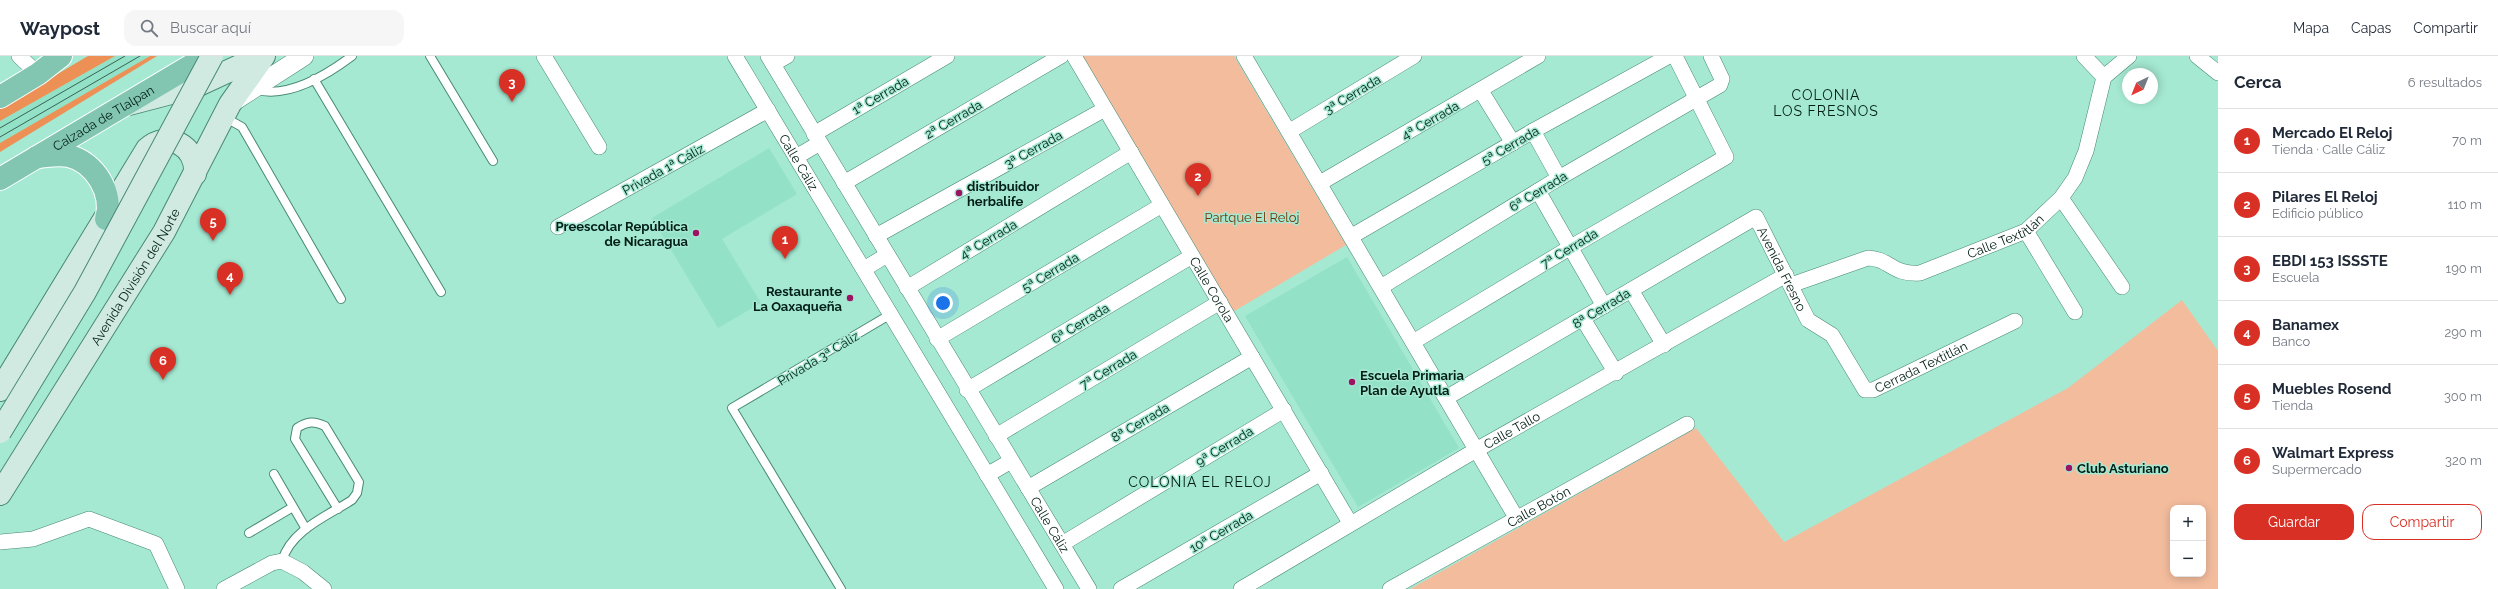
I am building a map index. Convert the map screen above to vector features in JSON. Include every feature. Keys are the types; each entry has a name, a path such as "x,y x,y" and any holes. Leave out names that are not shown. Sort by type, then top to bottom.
{"highway":[{"path":"0,97 38,74 61,56"},
{"name":"Calzada de Tlalpan","path":"0,179 206,56"},
{"path":"36,157 63,155 85,164 107,192 109,206 106,219"}],"main road":[{"path":"0,432 85,292 212,56"},
{"path":"122,106 194,87 262,56"},
{"name":"Avenida División del Norte","path":"0,494 164,232 227,111 262,56"},
{"path":"0,390 106,219 143,155 152,144 172,140 185,146 194,159 195,174"}],"street":[{"path":"19,56 38,74"},
{"path":"227,111 252,88 304,56"},
{"path":"544,56 599,147"},
{"name":"Calle Cáliz","path":"735,56 1056,589"},
{"path":"770,60 787,56"},
{"name":"1ª Cerrada","path":"796,157 817,138 947,56"},
{"name":"2ª Cerrada","path":"844,183 1061,56"},
{"name":"Calle Corola","path":"1074,56 1350,523"},
{"path":"1244,56 1352,236 1517,519"},
{"name":"3ª Cerrada","path":"1290,131 1414,56"},
{"name":"4ª Cerrada","path":"1320,183 1538,56"},
{"name":"5ª Cerrada","path":"1352,236 1513,143 1669,56"},
{"path":"1675,56 1696,98"},
{"name":"6ª Cerrada","path":"1381,287 1559,178 1720,85 1722,79 1711,56"},
{"path":"2084,56 2104,77 2129,56"},
{"path":"2197,56 2218,73"},
{"name":"Calle Cáliz","path":"770,60 967,390 1089,589"},
{"name":"Calle Textitlán","path":"1788,280 1868,258 1880,258 1892,269 1906,274 1920,272 2026,231 2061,198 2076,178 2086,151 2104,77"},
{"path":"1481,90 1513,143"},
{"name":"7ª Cerrada","path":"1413,342 1570,247 1726,157 1696,98"},
{"name":"3ª Cerrada","path":"876,236 1105,109"},
{"name":"Privada 1ª Cáliz","path":"558,227 768,110"},
{"path":"1533,132 1559,178"},
{"name":"4ª Cerrada","path":"907,288 1131,152"},
{"path":"1538,192 1604,306"},
{"path":"2061,198 2122,287"},
{"name":"5ª Cerrada","path":"937,339 1162,205"},
{"name":"Avenida Fresno","path":"1756,217 1808,320"},
{"name":"8ª Cerrada","path":"1446,398 1756,217"},
{"path":"2026,231 2075,312"},
{"path":"864,269 887,255"},
{"name":"6ª Cerrada","path":"967,390 1192,256"},
{"name":"Calle Tallo","path":"1240,589 1476,450 1664,345 1788,280"},
{"path":"1631,290 1664,345"},
{"name":"7ª Cerrada","path":"996,436 1220,302"},
{"path":"1583,319 1616,373"},
{"name":"Cerrada Textitlán","path":"1808,320 1832,335 1860,383 1866,390 1873,390 2014,321"},
{"name":"8ª Cerrada","path":"1028,488 1252,357"},
{"name":"9ª Cerrada","path":"1062,544 1284,410"},
{"name":"Calle Botón","path":"1390,589 1686,424"},
{"path":"987,475 1011,461"},
{"name":"10ª Cerrada","path":"1121,589 1321,473"},
{"path":"0,542 33,539 89,520 156,544 177,589"},
{"path":"224,589 272,563 282,560 303,572 324,589"}],"lane":[{"path":"252,88 264,92 281,90 314,79 352,56"},
{"path":"430,56 493,161"},
{"path":"314,79 441,292"},
{"path":"227,111 242,127 341,299"},
{"name":"Privada 3ª Cáliz","path":"841,589 732,408 891,314"},
{"path":"282,560 286,547 306,529 338,509 352,500 357,493 359,482 325,426 316,422 306,422 297,428 295,439 338,509"},
{"path":"274,474 306,529"},
{"path":"248,533 293,507"}],"shaded area":[{"path":"88,56 115,56 0,121 0,108"},
{"path":"115,56 150,56 0,143 0,121"},
{"path":"150,56 157,56 0,152 0,143"},
{"name":"Preescolar República de Nicaragua","path":"769,148 797,194 722,239 761,303 718,328 652,218"},
{"name":"Escuela Primaria Plan de Ayutla","path":"1347,257 1459,448 1358,507 1245,316"}],"green space":[{"name":"Partque El Reloj","path":"1081,56 1234,56 1346,245 1231,313"},
{"name":"Club Asturiano","path":"2182,300 2218,351 2218,589 1410,589 1696,428 1784,542 2068,388"}],"tram line":[{"path":"0,128 125,56"},
{"path":"0,137 140,56"}],"place":[{"name":"EBDI 153 ISSSTE","path":"512,102"},
{"name":"distribuidor herbalife","path":"959,193"},
{"name":"Pilares El Reloj","path":"1198,196"},
{"name":"Preescolar República de Nicaragua","path":"696,233"},
{"name":"Muebles Rosend","path":"213,241"},
{"name":"Mercado El Reloj","path":"785,259"},
{"name":"Banamex","path":"230,295"},
{"name":"Restaurante La Oaxaqueña","path":"850,298"},
{"name":"Walmart Express","path":"163,380"},
{"name":"Escuela Primaria Plan de Ayutla","path":"1352,382"},
{"name":"Club Asturiano","path":"2069,468"}],"district":[{"name":"COLONIA LOS FRESNOS","path":"1826,104"},
{"name":"COLONIA EL RELOJ","path":"1200,482"}]}
